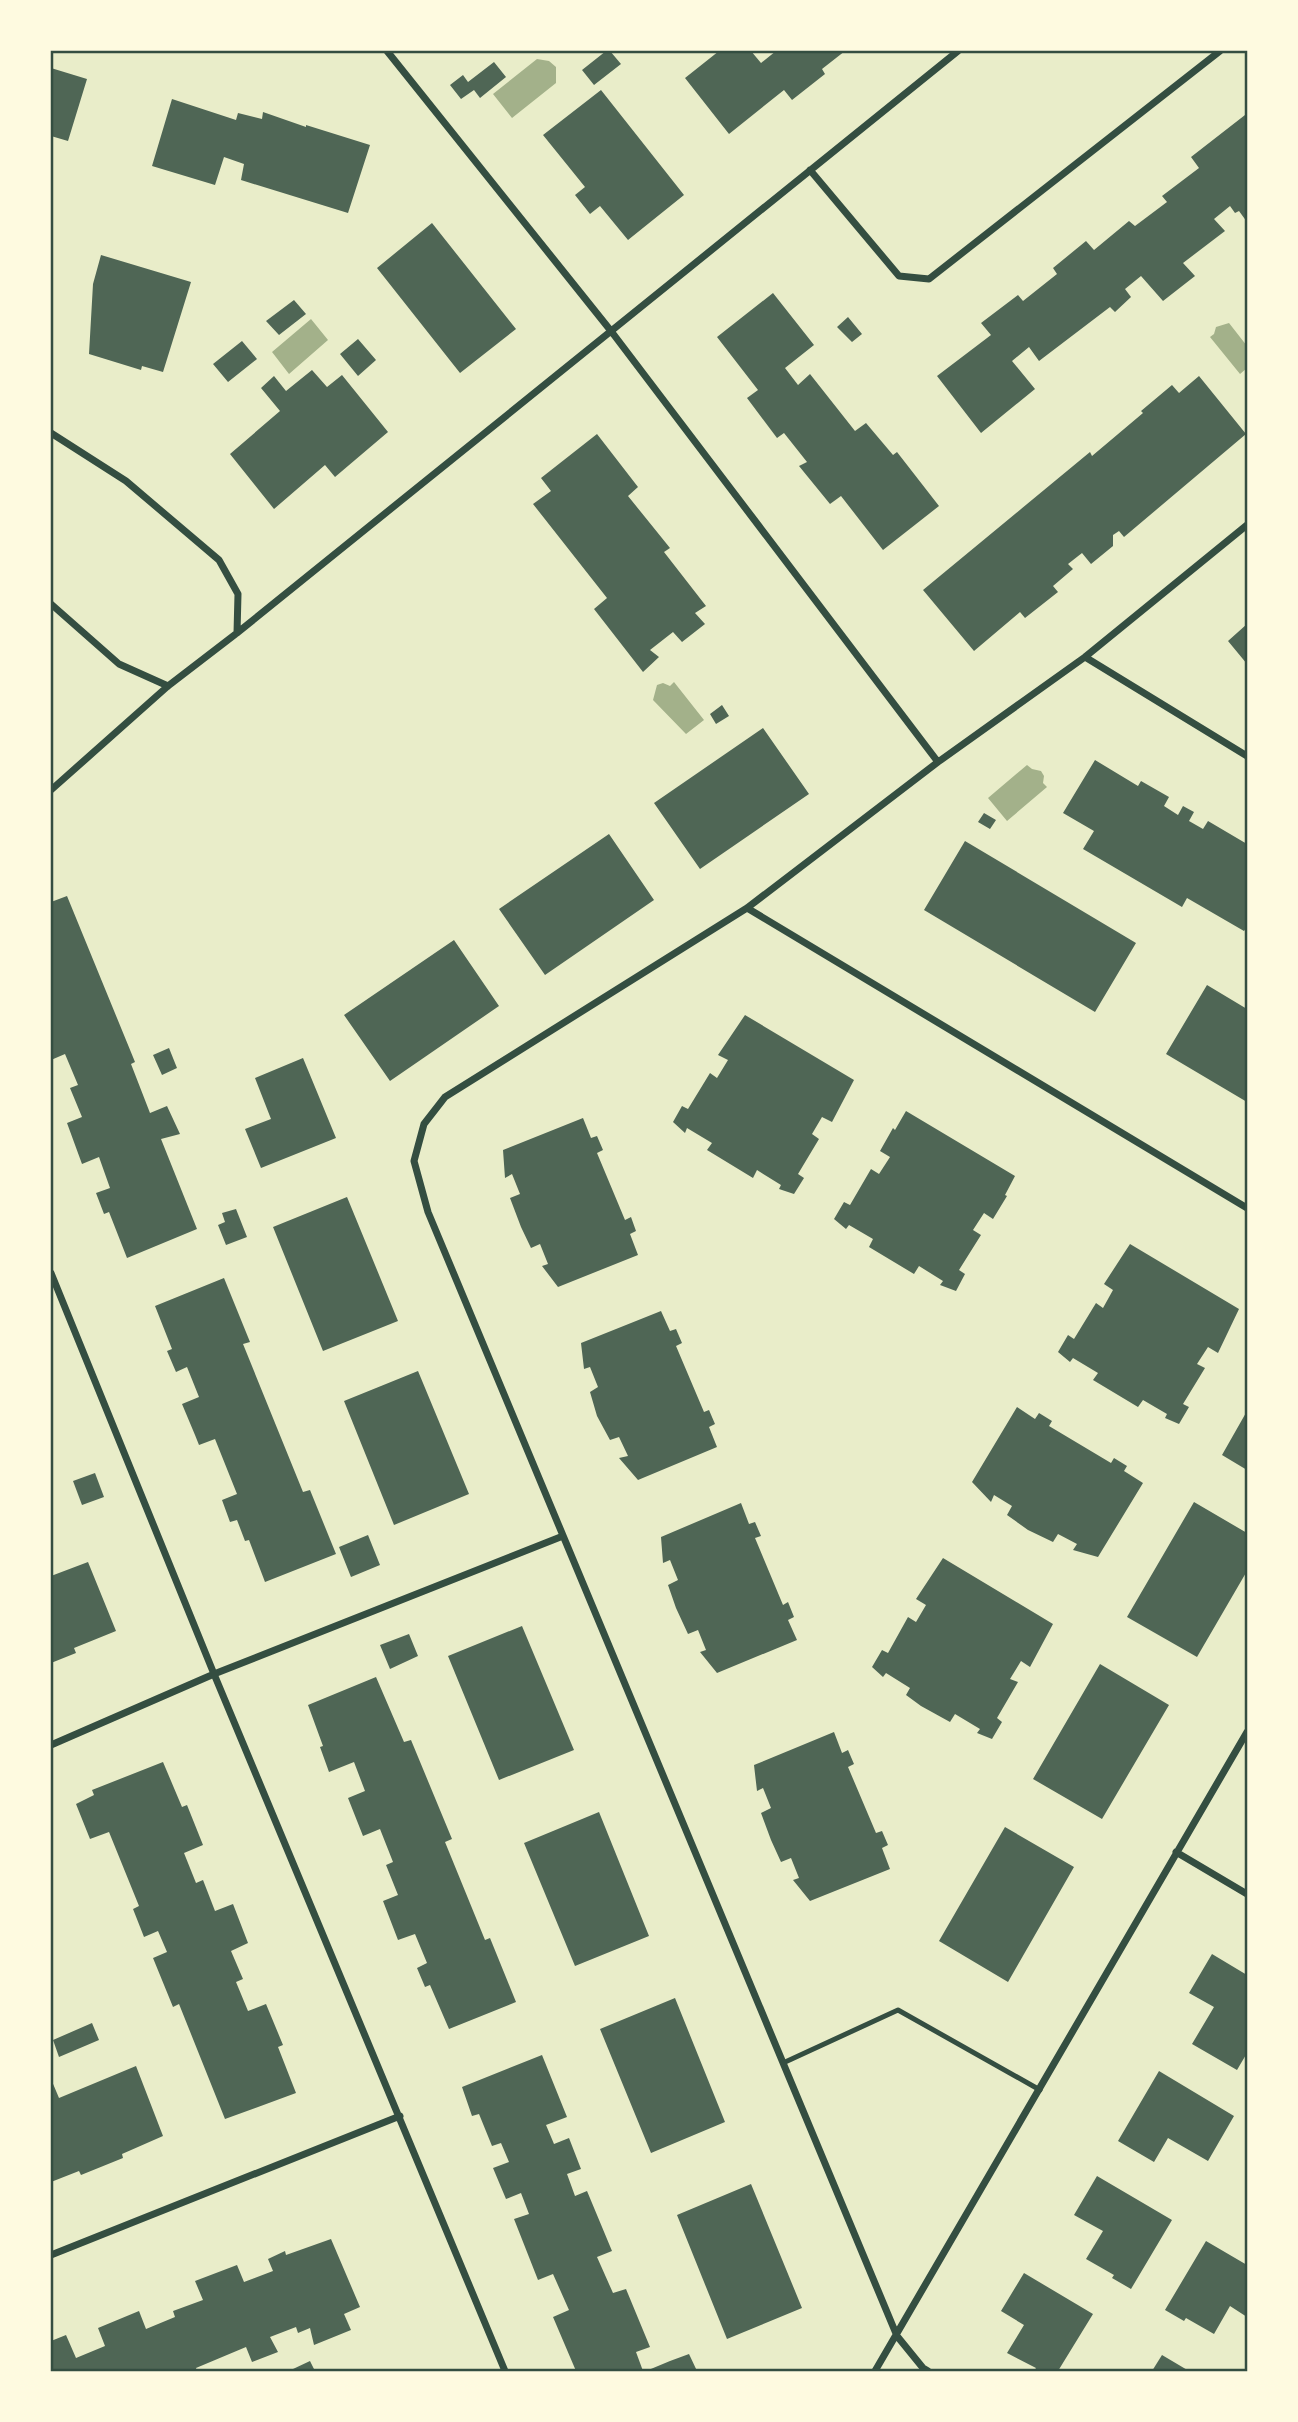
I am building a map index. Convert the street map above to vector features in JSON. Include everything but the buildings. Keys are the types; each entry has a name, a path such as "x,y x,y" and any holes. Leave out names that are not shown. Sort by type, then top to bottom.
{"street":[{"path":"387,51 611,331 938,762"},
{"path":"51,790 168,685 237,633 958,51"},
{"path":"810,170 899,276 929,279 1220,51"},
{"path":"51,433 126,481 219,560 238,594 237,633"},
{"path":"928,2371 897,2336 428,1212 414,1161 424,1124 445,1097 747,908 938,762 1085,657 1247,525"},
{"path":"51,604 119,664 168,685"},
{"path":"1085,657 1247,756"},
{"path":"747,908 1247,1208"},
{"path":"51,1273 214,1674 505,2371"},
{"path":"51,1745 214,1674 563,1536"},
{"path":"876,2371 1247,1732"},
{"path":"1176,1852 1247,1894"},
{"path":"51,2255 400,2116"}],"lane":[{"path":"783,2063 898,2010 1040,2090"}],"shaded area":[{"path":"537,59 549,61 556,67 556,83 512,118 493,94"},
{"path":"311,319 328,340 289,374 272,352"},
{"path":"1229,323 1247,346 1247,368 1240,374 1210,337 1216,327"},
{"path":"674,682 704,720 686,734 653,700 657,685 663,683 670,686"},
{"path":"1027,765 1041,771 1044,776 1043,783 1047,787 1007,821 988,798"}]}
